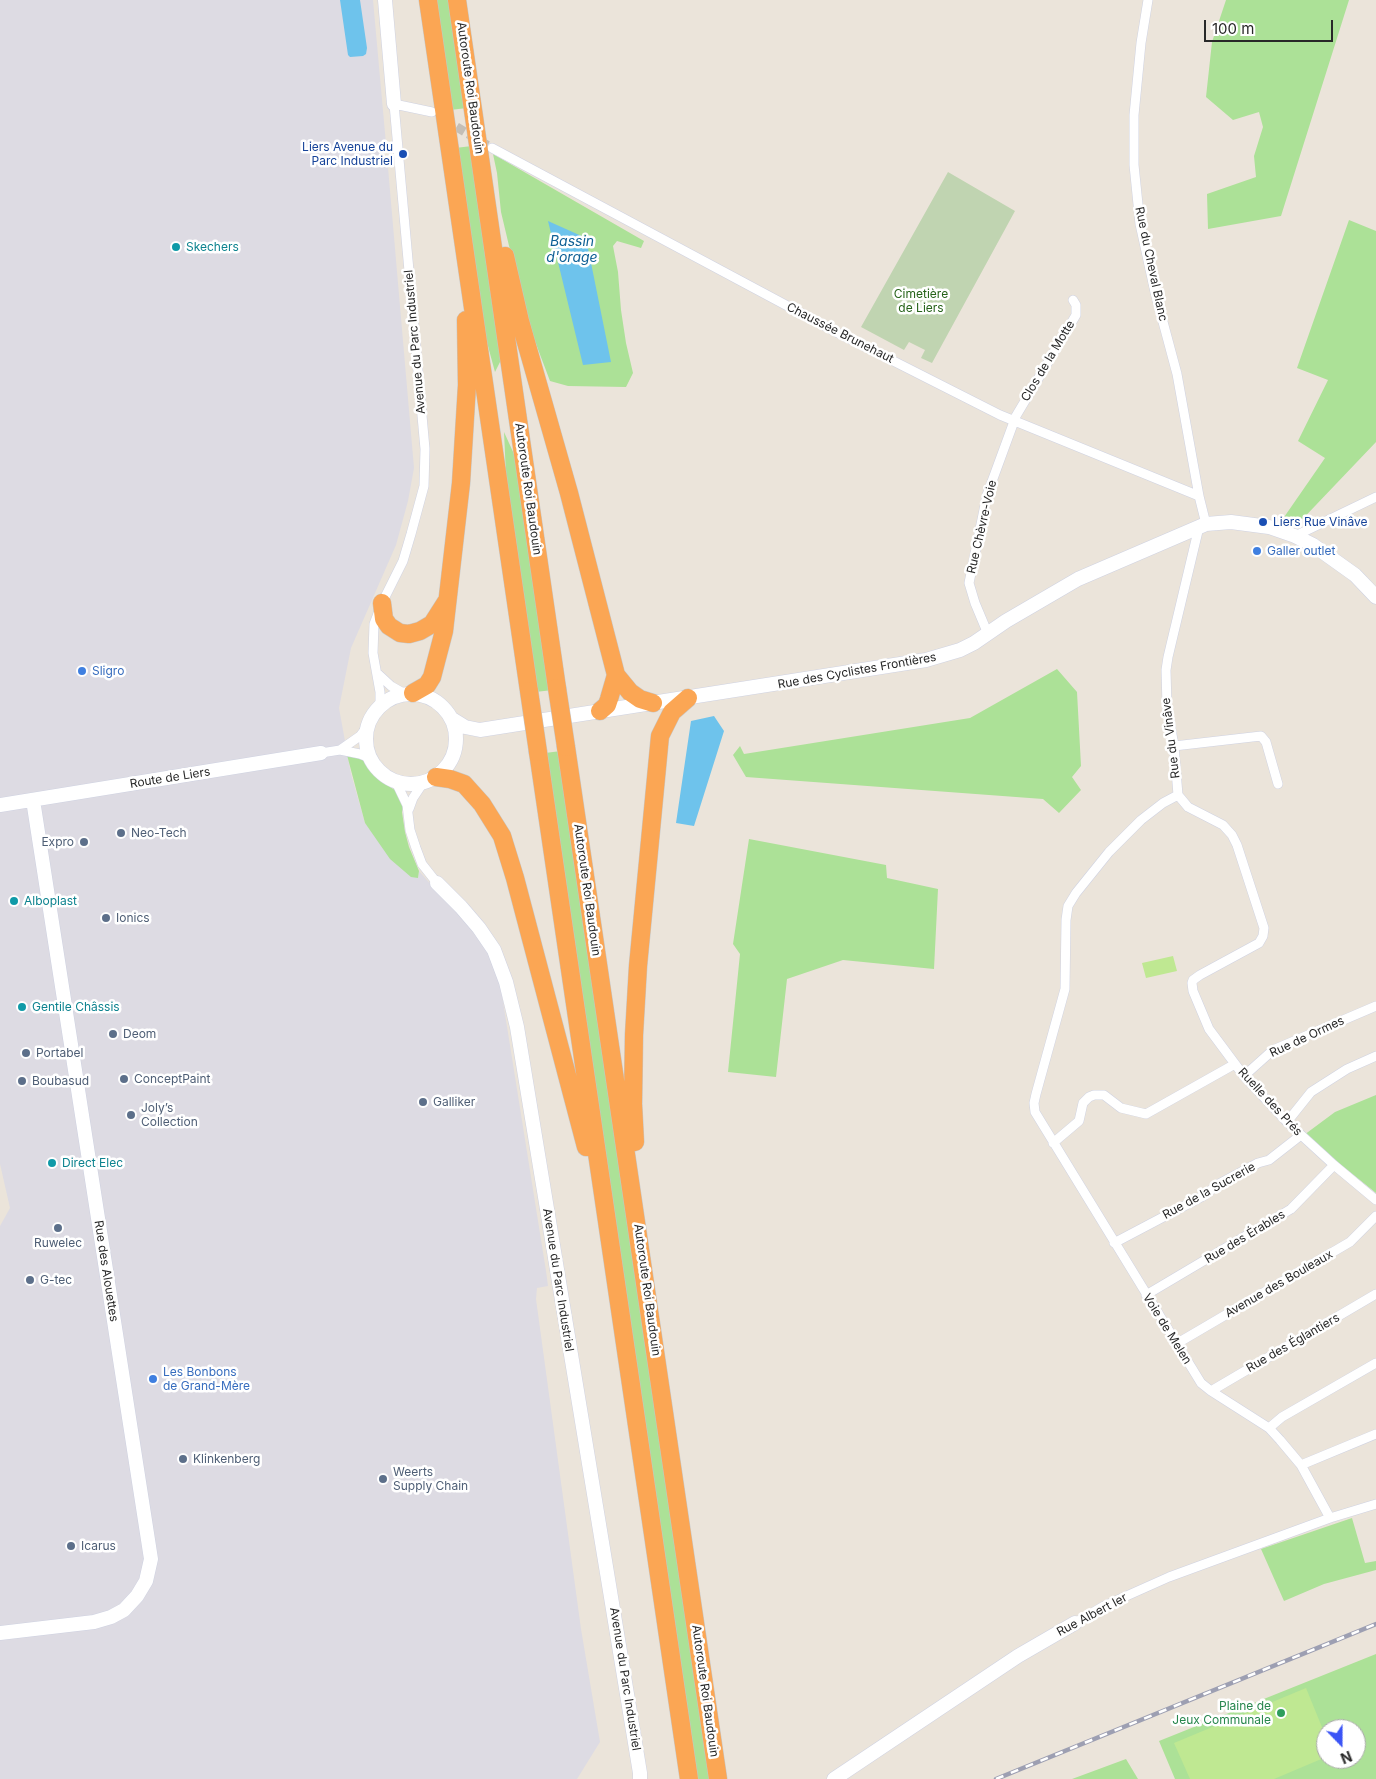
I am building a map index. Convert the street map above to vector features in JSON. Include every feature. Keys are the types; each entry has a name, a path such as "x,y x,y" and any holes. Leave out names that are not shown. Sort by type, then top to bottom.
{"highway":[{"path":"428,0 689,1779"},
{"name":"Autoroute Roi Baudouin","path":"457,0 718,1779"},
{"path":"487,204 499,232 520,320 569,493 616,675 630,692 653,704"},
{"path":"409,694 427,685 434,673 444,631 449,598 461,483 467,385 466,311 470,287"},
{"path":"382,603 384,619 389,626 400,633 409,634 420,631 432,624 449,598"},
{"path":"600,711 609,699 616,675"},
{"path":"634,1200 636,1172 633,1104 634,1036 638,966 660,736 672,712 688,698"},
{"path":"633,706 644,710 651,716 660,736"},
{"path":"429,780 450,779 464,784 482,804 502,836 545,990 592,1177 603,1196"}],"street":[{"name":"Avenue du Parc Industriel","path":"380,706 378,674 373,652 373,632 382,603 403,561 419,505 424,486 425,449 385,0"},
{"name":"Rue du Cheval Blanc","path":"1148,0 1141,43 1134,115 1134,165 1140,224 1155,292 1178,374 1203,526"},
{"path":"394,104 432,112"},
{"name":"Chaussée Brunehaut","path":"492,148 838,333 1014,421 1199,496"},
{"name":"Clos de la Motte","path":"1014,421 1076,315 1076,305 1073,300"},
{"name":"Rue Chèvre-Voie","path":"988,634 969,583 988,495 1014,421"},
{"path":"1295,536 1376,497"},
{"path":"1203,526 1231,522 1269,527 1295,536 1313,545 1355,575 1376,597"},
{"name":"Rue des Cyclistes Frontières","path":"452,719 465,727 480,730 926,660 960,650 988,634 1006,620 1078,579 1203,526"},
{"name":"Rue du Vinâve","path":"1035,1112 1036,1094 1065,989 1068,906 1109,852 1141,820 1163,803 1178,795 1174,746 1167,706 1166,670 1185,589 1203,526"},
{"path":"378,674 391,686 409,694"},
{"path":"408,810 413,798 429,780 448,766 455,751 456,735 452,719 436,701 421,694 409,694 389,699 374,713 367,727 366,740 370,758 376,768 396,782 408,784 429,780"},
{"name":"Route de Liers","path":"340,750 360,736 367,727"},
{"name":"Rue des Cyclistes Frontières","path":"455,751 463,742 480,730"},
{"path":"1174,746 1261,736 1266,742 1278,784"},
{"name":"Route de Liers","path":"0,805 340,750 370,758"},
{"name":"Avenue du Parc Industriel","path":"396,782 405,798 410,830 422,864 479,928 494,950 506,982 517,1027 640,1779"},
{"name":"Ruelle des Prés","path":"1178,795 1188,807 1223,825 1232,835 1237,844 1264,928 1263,936 1258,943 1200,975 1192,983 1209,1029 1244,1076 1287,1122 1376,1200"},
{"name":"Rue des Alouettes","path":"0,1633 94,1622 111,1617 124,1610 137,1596 146,1581 151,1559 33,800"},
{"name":"Rue de Ormes","path":"1244,1076 1273,1050 1376,1006"},
{"path":"1287,1122 1311,1092 1347,1069 1376,1056"},
{"path":"1053,1143 1079,1121 1083,1103 1090,1097 1099,1094 1104,1095 1113,1100 1118,1106 1137,1113 1146,1114 1235,1064"},
{"name":"Voie de Melen","path":"1035,1112 1201,1383 1269,1428 1301,1465 1330,1518"},
{"name":"Rue de la Sucrerie","path":"1114,1243 1204,1196 1217,1185 1258,1163 1269,1160 1301,1135"},
{"name":"Rue des Érables","path":"1146,1295 1291,1209 1334,1165"},
{"name":"Avenue des Bouleaux","path":"1176,1344 1350,1242 1376,1216"},
{"name":"Rue des Églantiers","path":"1211,1391 1376,1294"},
{"path":"1269,1428 1282,1417 1376,1363"},
{"path":"1301,1465 1376,1434"},
{"name":"Rue Albert Ier","path":"834,1779 1010,1661 1104,1606 1169,1577 1330,1518 1376,1504"}],"shaded area":[{"path":"0,0 373,0 386,144 379,145 380,156 387,156 414,468 408,501 396,545 351,648 339,708 351,774 365,823 418,878 419,871 434,888 460,911 489,950 501,989 548,1286 537,1288 536,1299 581,1629 600,1742 577,1779 0,1779 0,1226 10,1208 0,1164"}],"green space":[{"path":"434,0 451,0 467,108 450,110"},
{"path":"1226,0 1349,0 1281,216 1208,229 1207,194 1256,177 1254,156 1263,127 1259,112 1233,120 1206,97 1212,42"},
{"path":"472,146 503,356 495,372 482,324 455,148"},
{"path":"493,154 644,241 641,248 617,241 613,246 618,272 626,343 633,373 626,387 568,386 550,381 533,336 515,271 501,212"},
{"name":"Cimetière de Liers","path":"948,172 1015,211 932,363 921,358 925,350 909,342 904,350 861,327"},
{"path":"1349,220 1376,231 1376,442 1295,527 1280,523 1325,458 1298,441 1328,380 1297,368"},
{"path":"504,432 519,465 553,690 535,692 507,497"},
{"path":"1057,669 1077,692 1081,766 1072,777 1081,790 1059,813 1043,799 746,777 733,755 740,746 744,754 970,718"},
{"path":"561,751 712,1779 695,1779 545,753"},
{"path":"347,755 362,758 379,780 398,792 404,803 402,812 405,832 419,871 418,878 411,877 390,859 365,823"},
{"path":"749,839 886,865 887,878 938,889 934,969 843,960 787,979 776,1077 728,1072 740,954 733,944"},
{"path":"1173,956 1177,971 1146,978 1142,963"},
{"path":"1376,1095 1376,1193 1304,1135 1335,1112"},
{"path":"1352,1518 1365,1563 1376,1561 1376,1570 1324,1584 1284,1601 1261,1549"},
{"path":"1376,1654 1376,1779 1175,1779 1159,1741"},
{"name":"Plaine de Jeux Communale","path":"1306,1688 1319,1719 1316,1719 1316,1761 1274,1779 1190,1779 1174,1743"},
{"path":"1126,1759 1138,1779 1072,1779"}],"water":[{"path":"340,0 360,0 367,48 366,54 363,56 350,57 348,55"},
{"name":"Bassin d'orage","path":"548,221 586,238 611,362 583,365"},
{"path":"714,716 724,731 694,826 676,823 691,721"}],"tunnel":[{"path":"445,120 492,148"}],"railway":[{"path":"996,1779 1376,1624"}],"place":[{"name":"Liers Avenue du Parc Industriel","path":"403,154"},
{"name":"Skechers","path":"176,247"},
{"name":"Liers Rue Vinâve","path":"1263,522"},
{"name":"Galler outlet","path":"1257,551"},
{"name":"Sligro","path":"82,671"},
{"name":"Neo-Tech","path":"121,833"},
{"name":"Expro","path":"84,842"},
{"name":"Alboplast","path":"14,901"},
{"name":"Ionics","path":"106,918"},
{"name":"Gentile Châssis","path":"22,1007"},
{"name":"Deom","path":"113,1034"},
{"name":"Portabel","path":"26,1053"},
{"name":"ConceptPaint","path":"124,1079"},
{"name":"Boubasud","path":"22,1081"},
{"name":"Galliker","path":"423,1102"},
{"name":"Joly’s Collection","path":"131,1115"},
{"name":"Direct Elec","path":"52,1163"},
{"name":"Ruwelec","path":"58,1228"},
{"name":"G-tec","path":"30,1280"},
{"name":"Les Bonbons de Grand-Mère","path":"153,1379"},
{"name":"Klinkenberg","path":"183,1459"},
{"name":"Weerts Supply Chain","path":"383,1479"},
{"name":"Icarus","path":"71,1546"},
{"name":"Plaine de Jeux Communale","path":"1281,1713"}]}
